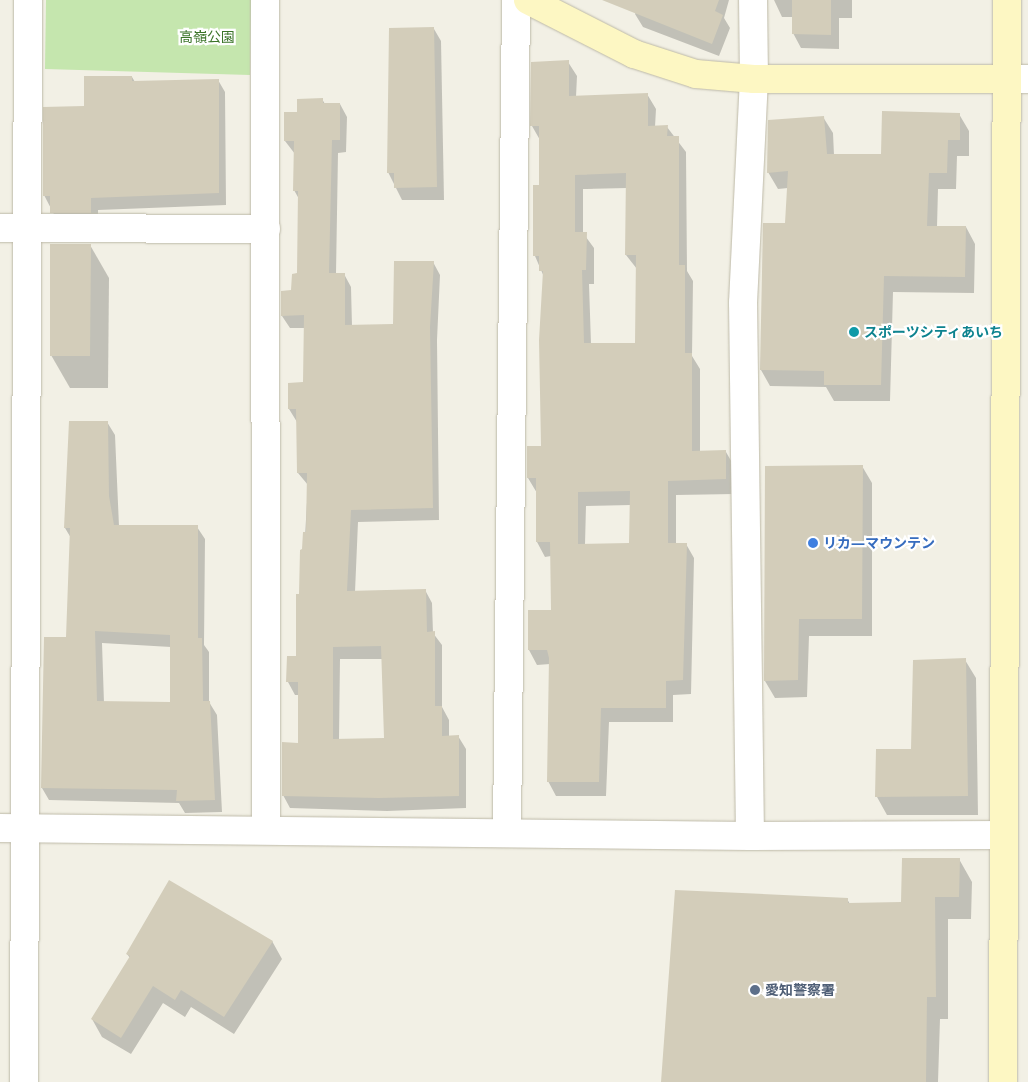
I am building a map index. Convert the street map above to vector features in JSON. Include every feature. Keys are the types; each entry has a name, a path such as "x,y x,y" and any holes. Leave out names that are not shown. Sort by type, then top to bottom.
{"street":[{"path":"24,1082 27,828 28,0"},
{"path":"265,0 266,829"},
{"path":"507,832 516,0"},
{"path":"528,0 663,65 696,74 754,79 1017,79"},
{"path":"750,836 743,303 754,79 753,0"},
{"path":"1003,1082 1004,835 1017,79 1007,0"},
{"path":"0,228 266,229"},
{"path":"0,828 266,829 750,836 1004,835"}],"green space":[{"name":"高嶺公園","path":"46,0 251,0 250,75 45,69"}],"building":[{"path":"602,0 719,0 715,11 723,15 712,44"},
{"path":"792,0 831,0 831,35 792,34"},
{"path":"434,27 437,187 394,188 394,173 387,173 389,28"},
{"path":"569,60 569,96 648,93 648,126 668,125 667,136 679,136 679,265 685,265 685,353 692,353 692,451 726,450 726,479 668,481 668,543 687,543 683,680 666,681 666,708 601,708 599,782 547,782 549,658 547,650 528,650 528,610 551,610 550,542 536,542 536,478 527,478 527,446 541,446 539,340 543,271 539,271 539,256 533,256 533,185 539,185 539,126 530,126 531,62","holes":["626,173 625,255 636,255 635,343 584,343 582,270 586,270 587,232 575,232 575,175","630,491 629,543 578,544 578,492"]},
{"path":"84,76 132,76 132,81 219,79 219,193 91,198 91,213 50,213 50,196 43,196 43,107 84,106"},
{"path":"323,98 323,103 340,103 340,140 332,140 329,273 345,273 345,325 393,324 394,261 434,261 430,327 433,508 351,510 347,591 426,589 427,632 435,631 435,706 442,706 442,736 459,735 459,796 379,798 282,796 282,742 298,743 298,682 286,682 287,656 296,656 296,594 299,594 300,550 302,549 303,532 306,532 307,473 297,473 296,409 288,409 288,383 303,382 304,315 281,316 281,291 291,290 292,274 297,273 298,191 293,191 294,141 284,141 284,112 297,112 297,99","holes":["381,646 384,738 333,739 333,647"]},
{"path":"882,111 960,113 960,140 948,140 947,173 929,173 927,226 966,226 965,277 884,276 881,385 824,385 824,371 760,370 763,223 785,223 788,171 767,173 768,120 824,116 827,154 881,154"},
{"path":"50,244 91,244 90,356 50,356"},
{"path":"69,421 108,421 109,496 114,525 198,525 198,638 202,638 203,701 210,701 215,800 176,801 177,790 41,788 44,637 66,637 70,528 64,528","holes":["95,631 170,635 170,702 97,701"]},
{"name":"リカ―マウンテン","path":"863,465 862,619 799,619 798,680 764,681 765,466"},
{"path":"966,658 968,796 875,797 876,749 911,749 913,660"},
{"name":"愛知警察署","path":"902,858 960,858 959,897 935,897 936,997 927,997 926,1082 661,1082 675,890 848,898 848,903 901,902"},
{"path":"169,880 273,941 224,1017 181,990 175,1000 153,986 121,1038 91,1019 130,956 126,954"}],"place":[{"name":"スポーツシティあいち","path":"854,332"},
{"name":"リカ―マウンテン","path":"813,543"},
{"name":"愛知警察署","path":"755,990"}]}
